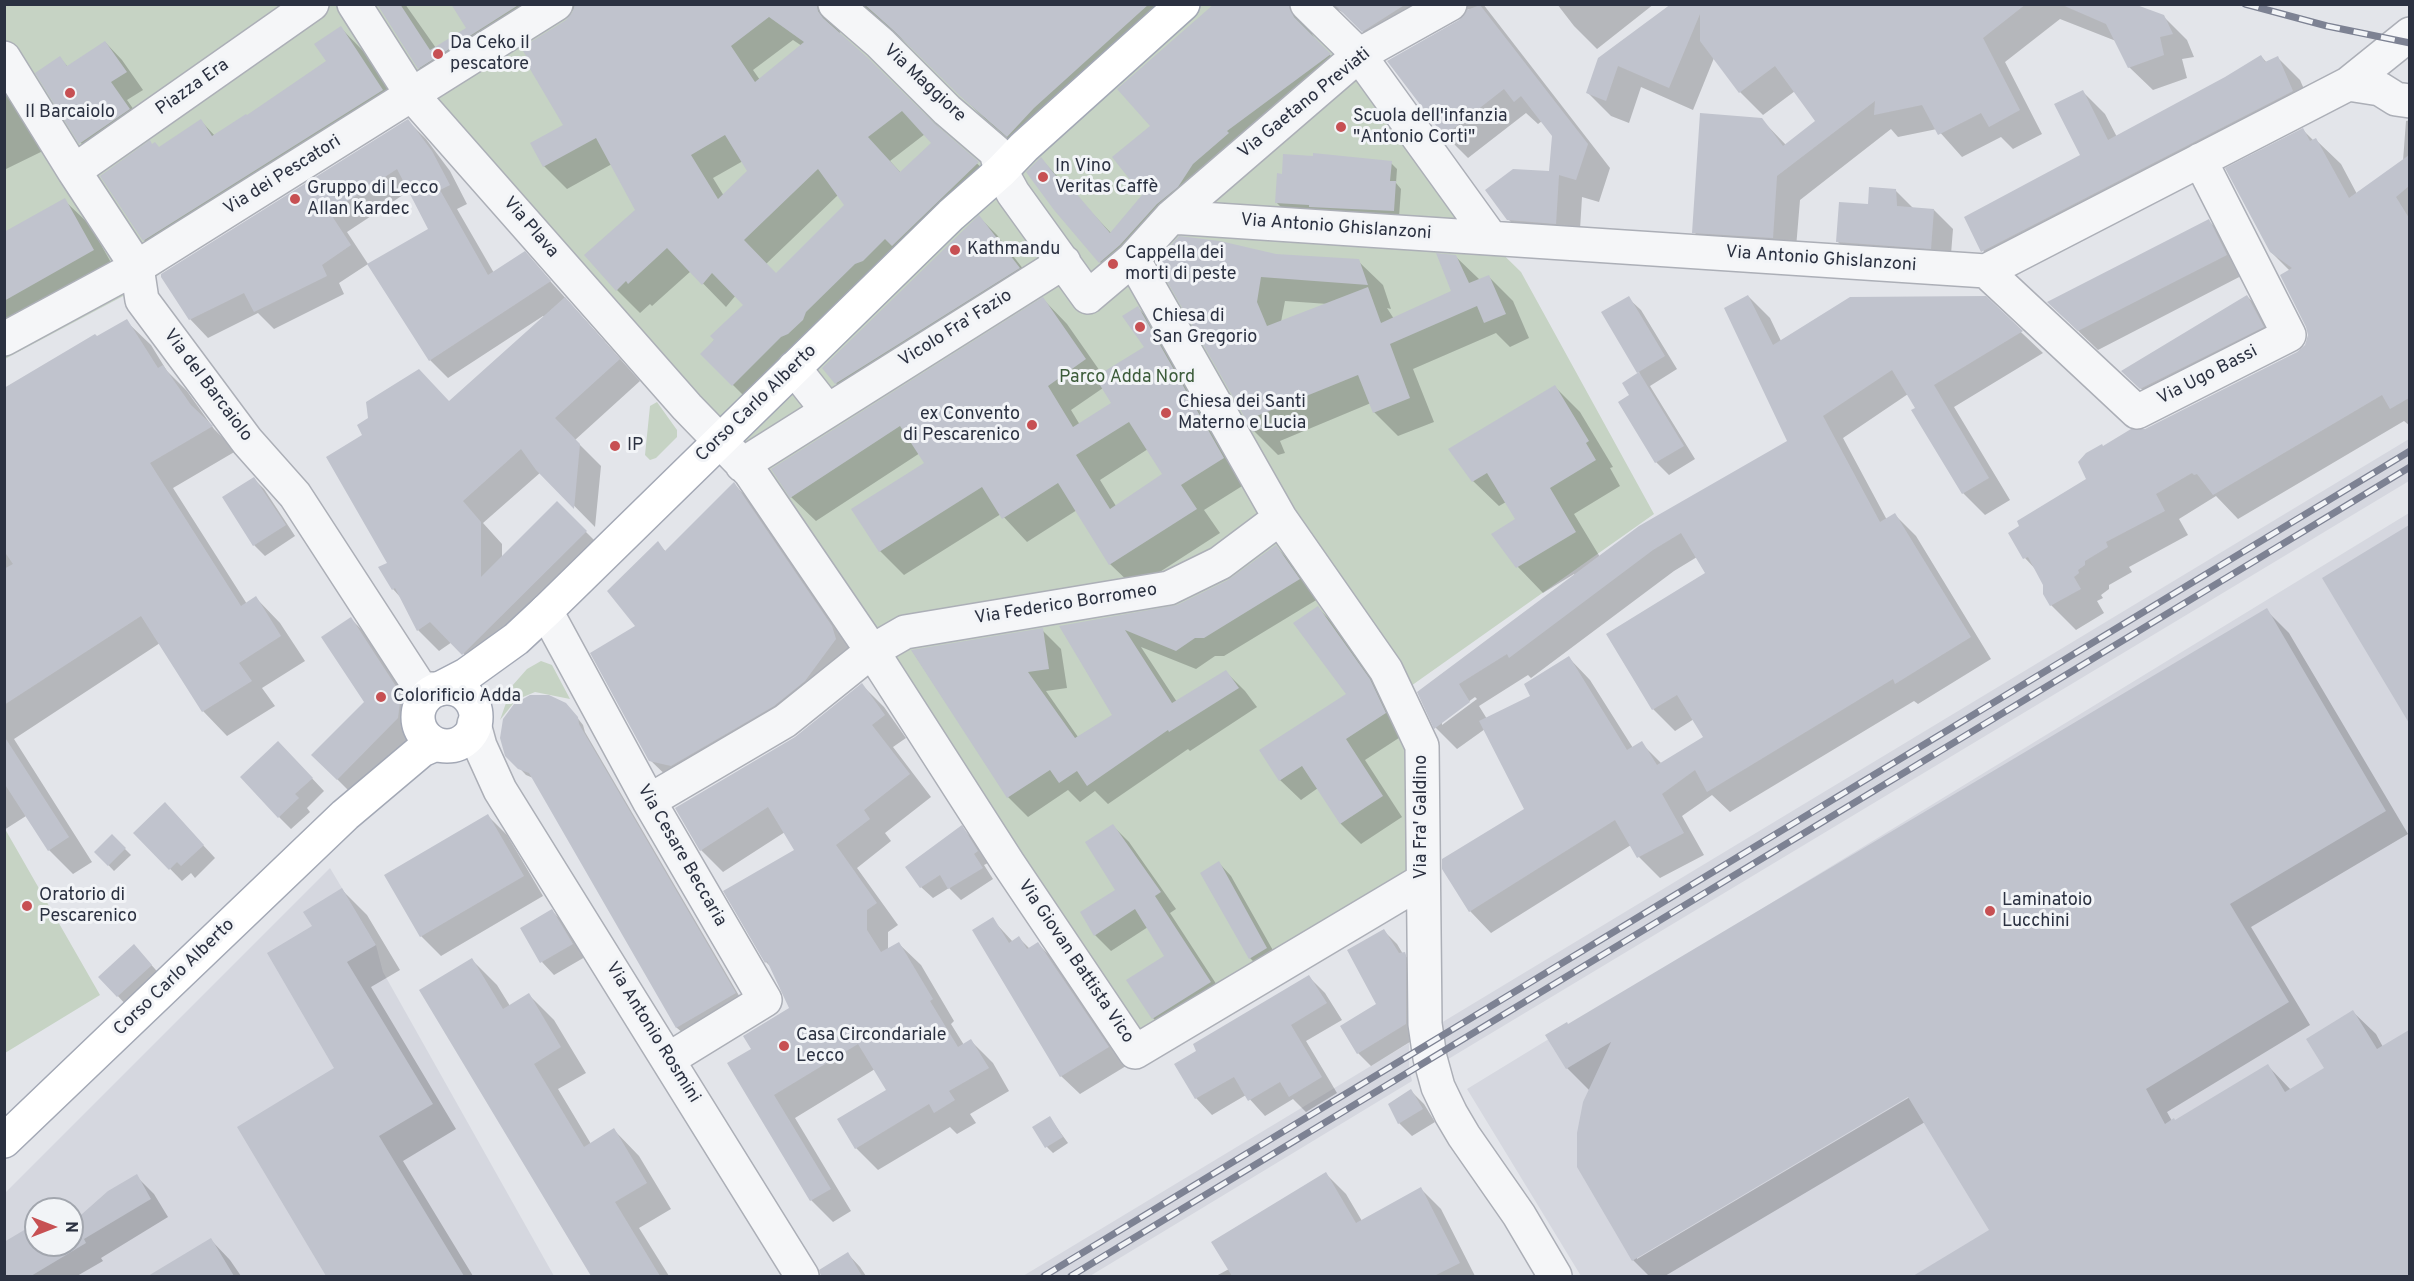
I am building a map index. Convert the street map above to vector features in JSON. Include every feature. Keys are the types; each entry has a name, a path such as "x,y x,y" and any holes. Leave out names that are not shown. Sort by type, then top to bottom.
{"main road":[{"name":"Corso Carlo Alberto","path":"439,688 466,675 516,639 951,215 1183,4"},
{"name":"Corso Carlo Alberto","path":"475,718 489,683 516,639"},
{"path":"439,688 461,691 471,701 475,718 469,735 460,742 442,745 425,737 420,727 418,715 425,696 439,688"},
{"name":"Corso Carlo Alberto","path":"345,815 418,715"},
{"name":"Corso Carlo Alberto","path":"4,1141 345,815 422,750 442,745"}],"street":[{"name":"Piazza Era","path":"74,171 312,4"},
{"name":"Via Plava","path":"354,4 412,95 718,441"},
{"name":"Via dei Pescatori","path":"4,339 137,267 556,4"},
{"name":"Via Maggiore","path":"835,4 880,43 947,110 996,152 1001,171 1018,200 1064,262"},
{"path":"1307,4 1359,55 1491,238"},
{"name":"Via Gaetano Previati","path":"1064,262 1088,297 1133,259 1171,217 1359,55 1450,4"},
{"path":"1986,271 2348,84 2409,34"},
{"name":"Via del Barcaiolo","path":"4,58 137,267 142,300 247,441 295,495 421,689 439,688"},
{"path":"2348,84 2380,89 2396,99 2409,101"},
{"name":"Via Ugo Bassi","path":"1986,271 2137,412 2289,335 2200,160"},
{"name":"Via Antonio Ghislanzoni","path":"1171,217 1986,271"},
{"name":"Via Fra' Galdino","path":"1133,259 1280,518 1386,670 1422,746 1422,881 1426,1034 1438,1087 1464,1136 1519,1215 1555,1276"},
{"name":"Vicolo Fra' Fazio","path":"741,465 1064,262"},
{"path":"794,368 838,403"},
{"path":"718,441 750,472 872,651"},
{"name":"Via Federico Borromeo","path":"649,801 785,721 872,651 905,632 1169,588 1220,563 1280,518"},
{"name":"Via Cesare Beccaria","path":"546,611 649,801 765,1000 669,1059"},
{"name":"Via Giovan Battista Vico","path":"872,651 1008,863 1135,1052 1422,881"},
{"name":"Via Antonio Rosmini","path":"475,718 480,746 500,790 802,1276"},
{"name":"Via Antonio Rosmini","path":"442,745 466,756 500,790"}],"shaded area":[{"path":"2409,439 2409,481 1445,1061 1441,1023"},
{"path":"2409,513 2409,1276 1581,1276 1467,1089"},
{"path":"330,868 376,945 383,972 554,1276 5,1276 5,1193"},
{"path":"1409,1043 1409,1066 1412,1081 1090,1276 1023,1276"}],"green space":[{"name":"Parco Adda Nord","path":"5,5 1299,5 1473,225 1521,272 1654,514 1401,693 1434,879 1141,1065 691,400 412,101 142,286 5,359"},
{"path":"657,402 677,430 677,437 656,458 650,460 645,455 650,406"},
{"path":"541,661 552,665 570,699 535,692 516,700 500,720 512,686 527,669"},
{"name":"Oratorio di Pescarenico","path":"5,829 100,995 4,1053"}],"building":[{"path":"377,4 400,4 430,50 466,28 451,4 520,4 418,69"},
{"path":"575,4 817,4 818,11 823,18 867,57 935,124 979,162 892,246 885,239 863,261 855,264 806,312 803,320 788,334 781,337 732,386 700,354 714,340 710,336 743,305 712,273 702,285 667,248 628,284 626,281 616,291 584,255 635,210 596,138 543,167 530,143 563,125 527,64 530,62 521,48 566,20","holes":["769,17 804,42 755,82 731,46","902,111 931,143 900,172 868,137","725,135 747,171 718,199 691,155","818,169 844,205 776,273 744,240"]},
{"path":"864,4 1149,4 1034,108 1007,137 960,96"},
{"path":"1214,4 1289,4 1294,17 1331,54 1227,131 1229,133 1193,164 1178,187 1157,204 1120,245 1099,263 1054,210 1026,172 1041,157 1071,195 1075,192 1110,233 1142,195 1112,157 1150,126 1117,89"},
{"path":"1334,4 1406,4 1362,32"},
{"path":"1671,4 2026,4 1983,38 2020,110 1989,127 1981,113 1938,135 1922,105 1874,115 1875,101 1777,176 1773,238 1692,233 1700,113 1762,118 1783,146 1815,121 1775,66 1739,93 1700,41 1700,14 1669,88 1618,66 1606,101 1586,93 1598,58"},
{"path":"2060,4 2134,4 2164,15 2173,34 2160,37 2164,55 2128,68 2106,24"},
{"path":"1480,5 1588,144 1576,180 1559,175 1556,224 1507,220 1485,190 1513,169 1549,171 1552,136 1521,96 1514,102 1504,89 1444,136 1387,61 1459,20 1467,10"},
{"path":"341,26 383,90 143,241 100,176 150,140 152,144 155,142 159,147 201,119 212,136 247,115 326,61 314,44"},
{"name":"Il Barcaiolo","path":"105,41 127,72 111,82 130,109 79,144 35,73 60,56 67,66"},
{"path":"2261,55 2265,62 2278,56 2293,91 1981,252 1964,217 2080,155 2054,104 2083,90 2108,140"},
{"path":"408,119 432,151 450,185 440,190 488,275 525,251 551,281 429,361 367,264 428,229 397,169 330,213 351,245 322,265 327,276 254,312 244,293 189,320 161,274"},
{"path":"2303,128 2310,141 2316,138 2349,198 2409,155 2409,186 2396,197 2409,218 2409,398 2390,409 2382,395 2213,495 2197,474 2192,473 2156,494 2165,511 2106,542 2108,547 2085,561 2085,565 2074,577 2081,589 2050,606 2043,594 2043,585 2028,557 2023,559 2008,533 2019,526 2017,521 2086,479 2078,462 2086,453 2102,444 2103,446 2131,429 2145,429 2297,352 2305,345 2308,335 2306,327 2280,275 2292,268 2270,252 2225,168"},
{"path":"1313,153 1392,161 1390,181 1396,181 1394,211 1275,203 1277,173 1282,174 1283,154 1313,156"},
{"path":"1869,187 1896,189 1897,206 1934,209 1931,249 1836,242 1839,202 1868,204"},
{"path":"65,198 94,250 4,301 4,232"},
{"path":"979,215 1020,268 835,384 822,368"},
{"path":"2209,219 2227,255 2078,331 2047,302"},
{"path":"1179,236 1220,241 1276,254 1359,259 1368,285 1261,277 1257,302 1267,326 1368,287 1381,323 1451,291 1436,253 1456,255 1469,283 1489,275 1506,314 1484,323 1477,306 1390,344 1410,398 1373,413 1358,375 1257,416 1262,428 1253,432 1156,262"},
{"path":"1748,295 1773,345 1850,297 1986,296 2023,331 1934,385 1989,478 1962,494 1911,410 1915,408 1892,370 1823,416 1880,522 1895,513 1971,637 1895,684 1893,679 1707,792 1695,770 1662,794 1684,833 1637,858 1615,820 1469,912 1442,869 1442,859 1524,809 1479,721 1530,696 1524,684 1569,656 1627,750 1642,741 1657,765 1703,737 1677,695 1652,710 1606,634 1705,573 1681,533 1653,550 1509,658 1507,654 1459,684 1470,702 1434,729 1417,692 1639,526 1787,441 1724,308"},
{"path":"2247,295 2264,327 2140,389 2121,371"},
{"path":"1629,296 1665,356 1637,373 1601,312"},
{"path":"565,297 620,359 555,418 580,444 574,509 536,470 521,449 463,501 481,522 481,577 557,501 587,531 462,655 430,622 417,631 395,588 392,590 378,567 387,563 326,457 362,435 357,425 368,418 366,402 419,369 449,401"},
{"path":"1043,297 1086,359 1048,386 1073,427 1111,403 1095,377 1144,347 1122,316 1138,306 1224,458 1181,485 1197,509 1109,565 1058,483 1002,519 982,487 879,552 851,509 924,463 900,426 790,498 771,469","holes":["1129,422 1162,474 1110,509 1076,455"]},
{"path":"127,319 158,368 163,365 191,405 213,426 150,463 241,606 256,596 281,636 239,663 252,681 202,712 141,616 4,705 4,569 13,564 4,551 4,388 95,334 97,336"},
{"path":"1639,372 1684,446 1655,463 1618,402 1629,395 1622,383"},
{"path":"1555,385 1589,441 1586,443 1596,460 1550,488 1576,532 1516,568 1491,534 1515,519 1487,473 1472,482 1448,449"},
{"path":"254,477 286,525 253,546 222,497"},
{"path":"734,482 832,626 836,639 805,681 774,706 671,766 649,761 590,653 635,626 607,591 658,541 665,551"},
{"path":"2409,525 2409,723 2322,578"},
{"path":"1276,545 1300,579 1204,638 1195,638 1176,651 1125,630 1172,703 1226,670 1239,688 1169,732 1168,730 1087,786 1077,771 1059,783 1050,770 1007,798 911,650 1043,628 1049,669 1028,672 1075,738 1112,715 1059,626 1177,605 1228,580"},
{"path":"1318,606 1370,679 1386,713 1346,739 1383,796 1340,824 1302,766 1279,781 1259,750 1346,694 1293,623"},
{"name":"Laminatoio Lucchini","path":"2267,608 2386,811 2230,904 2289,1002 2146,1089 2165,1124 2268,1064 2285,1092 2324,1068 2306,1039 2353,1010 2377,1049 2409,1030 2409,1276 1913,1276 1989,1230 1908,1097 1632,1261 1577,1167 1577,1133 1583,1102 1611,1042 1566,1069 1545,1035 1567,1022 1568,1024"},
{"name":"Colorificio Adda","path":"351,617 401,694 398,718 337,780 311,755 364,702 321,637"},
{"path":"862,683 885,715 872,725 910,774 864,810 870,819 836,845 877,903 867,910 867,930 881,952 899,942 933,999 930,1001 958,1047 971,1039 989,1068 949,1091 955,1100 934,1113 929,1104 855,1149 837,1119 886,1090 858,1044 774,1095 831,1189 810,1201 727,1063 751,1049 743,1036 789,1008 767,961 765,963 723,891 794,850 768,807 700,851 675,808 795,737"},
{"path":"530,695 549,695 566,703 578,717 579,724 736,993 676,1028 529,773 518,769 505,756 500,738 503,719 514,704"},
{"path":"4,736 69,837 48,851 4,783"},
{"path":"278,741 313,778 295,794 299,798 278,818 240,777"},
{"path":"165,802 204,845 181,866 177,862 169,870 133,833"},
{"path":"488,814 524,876 420,937 384,875"},
{"path":"1113,824 1161,892 1155,896 1211,982 1152,1019 1126,980 1164,956 1135,909 1094,936 1080,912 1115,890 1085,842"},
{"path":"962,825 978,851 974,854 983,868 948,889 940,875 920,888 905,867"},
{"path":"112,834 126,848 108,866 94,852"},
{"path":"1219,861 1267,948 1249,959 1200,873"},
{"path":"342,888 376,945 347,962 433,1104 379,1136 464,1276 326,1276 237,1127 334,1068 267,953 312,926 303,912"},
{"path":"552,909 573,944 540,963 520,928"},
{"path":"993,917 1009,943 1019,936 1027,949 1038,942 1109,1047 1060,1077 972,930"},
{"path":"1384,929 1399,953 1405,952 1406,955 1406,1024 1357,1054 1340,1026 1376,1004 1347,950"},
{"path":"134,944 152,965 117,997 98,977"},
{"path":"472,958 503,1009 529,993 561,1047 534,1064 584,1147 614,1128 647,1183 615,1202 660,1276 591,1276 419,990"},
{"path":"1309,975 1327,1003 1291,1025 1322,1077 1289,1097 1280,1082 1248,1101 1234,1077 1195,1099 1174,1064 1196,1051 1193,1044"},
{"path":"1411,1089 1423,1109 1398,1124 1388,1104"},
{"path":"1050,1116 1063,1137 1045,1148 1032,1127"},
{"path":"1326,1172 1356,1223 1421,1187 1460,1263 1434,1276 1232,1276 1211,1242"},
{"path":"137,1174 151,1199 84,1239 84,1212 108,1191"},
{"path":"24,1230 24,1257 63,1257 31,1276 4,1276 4,1242"},
{"path":"211,1238 234,1276 148,1276"},
{"path":"848,1252 862,1276 821,1276 819,1270"}],"railway":[{"path":"2245,4 2327,26 2410,43"},
{"path":"1044,1276 2410,451"},
{"path":"1071,1276 2410,467"}],"place":[{"name":"Da Ceko il pescatore","path":"438,54"},
{"name":"Il Barcaiolo","path":"70,93"},
{"name":"Scuola dell'infanzia \"Antonio Corti\"","path":"1341,127"},
{"name":"In Vino Veritas Caffè","path":"1043,177"},
{"name":"Gruppo di Lecco Allan Kardec","path":"295,199"},
{"name":"Kathmandu","path":"955,250"},
{"name":"Cappella dei morti di peste","path":"1113,264"},
{"name":"Chiesa di San Gregorio","path":"1140,327"},
{"name":"Chiesa dei Santi Materno e Lucia","path":"1166,413"},
{"name":"ex Convento di Pescarenico","path":"1032,425"},
{"name":"IP","path":"615,446"},
{"name":"Colorificio Adda","path":"381,697"},
{"name":"Oratorio di Pescarenico","path":"27,906"},
{"name":"Laminatoio Lucchini","path":"1990,911"},
{"name":"Casa Circondariale Lecco","path":"784,1046"}]}
